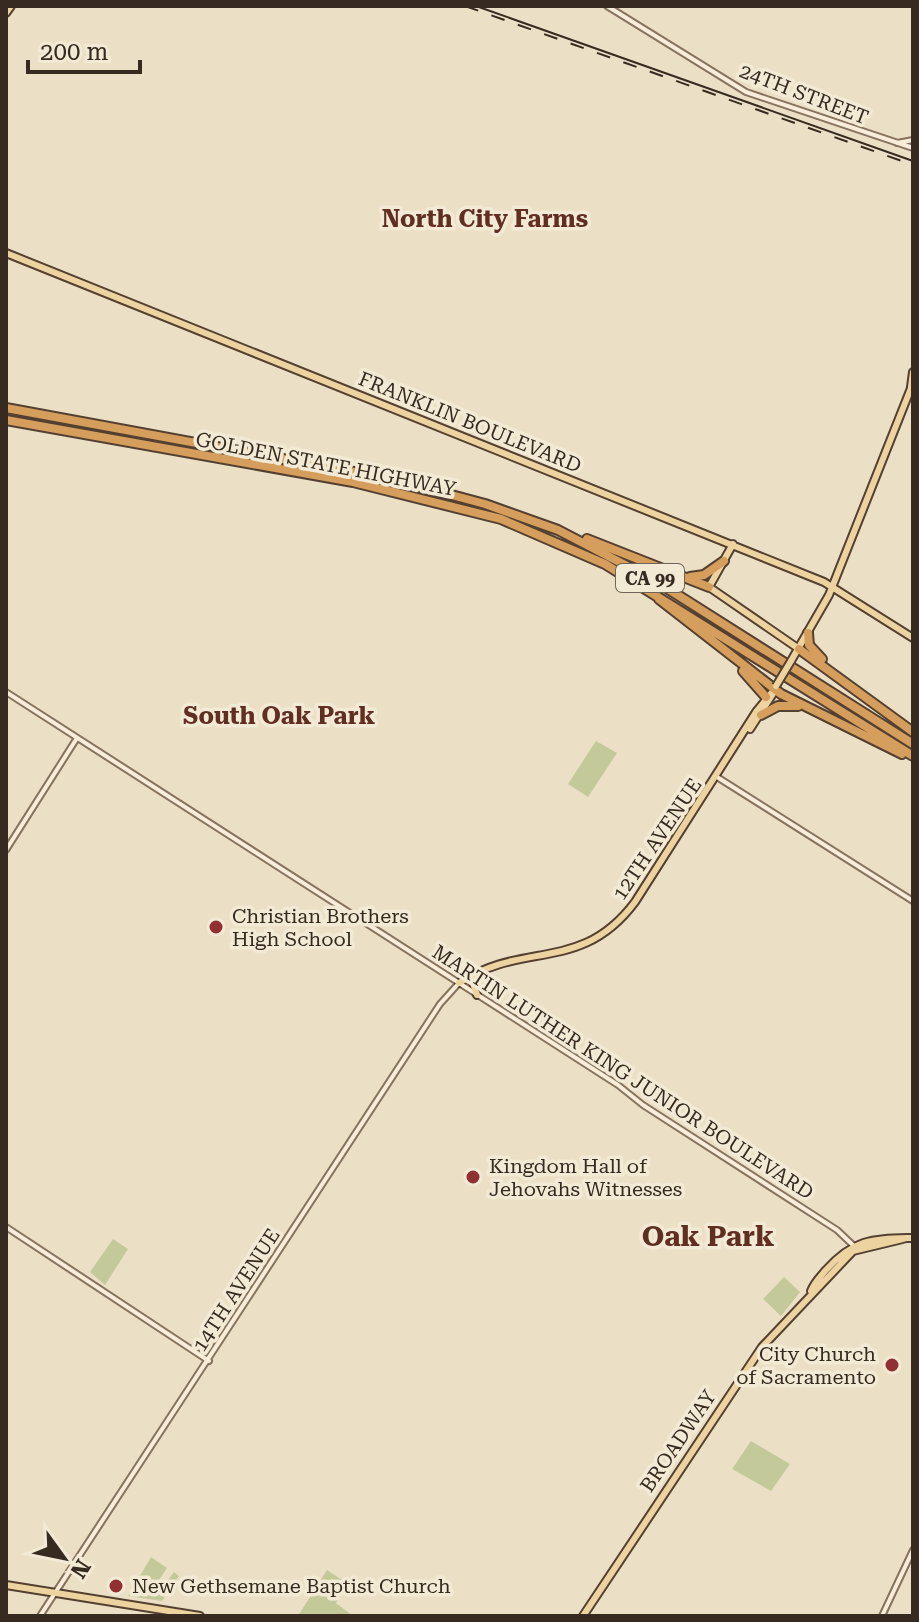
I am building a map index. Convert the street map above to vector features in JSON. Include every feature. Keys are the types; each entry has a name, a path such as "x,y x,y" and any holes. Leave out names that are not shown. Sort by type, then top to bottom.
{"highway":[{"name":"GOLDEN STATE HIGHWAY","path":"6,407 447,492 558,530 654,580 913,744"},
{"name":"GOLDEN STATE HIGHWAY","path":"6,420 349,482 501,519 605,564 913,758"},
{"path":"558,530 709,587"},
{"path":"684,578 704,575 724,561"},
{"path":"653,592 663,605 729,656 805,708 913,758"},
{"path":"808,633 809,645 836,674"},
{"path":"797,651 836,674 913,732"},
{"path":"729,656 766,697"},
{"path":"761,715 783,705 805,708"}],"main road":[{"path":"6,13 11,6"},
{"name":"FRANKLIN BOULEVARD","path":"6,253 832,586 913,638"},
{"name":"12TH AVENUE","path":"747,731 761,715 832,586 912,385 913,372"},
{"path":"733,544 709,587 797,651"},
{"name":"12TH AVENUE","path":"479,972 519,959 578,949 607,933 625,917 766,697 775,688"},
{"path":"459,983 479,972"},
{"path":"477,995 473,983 479,972"},
{"path":"855,1247 910,1238"},
{"name":"BROADWAY","path":"583,1616 756,1355 831,1264 855,1247"},
{"path":"6,1585 200,1616"}],"street":[{"name":"24TH STREET","path":"607,6 742,90 890,144 913,148"},
{"path":"890,144 913,140"},
{"name":"MARTIN LUTHER KING JUNIOR BOULEVARD","path":"6,692 459,983 855,1247"},
{"path":"6,850 77,738"},
{"path":"717,777 913,901"},
{"name":"14TH AVENUE","path":"40,1616 440,1004 459,983"},
{"path":"6,1227 209,1361"},
{"path":"882,1616 913,1550"}],"green space":[{"path":"596,741 617,753 588,797 568,784"},
{"path":"113,1239 128,1249 105,1285 90,1272"},
{"path":"784,1277 800,1292 781,1316 763,1299"},
{"path":"751,1441 790,1464 771,1491 732,1469"},
{"path":"151,1557 167,1568 157,1583 162,1588 174,1572 179,1576 162,1601 128,1596"},
{"path":"327,1570 348,1584 336,1603 353,1616 298,1616"}],"tram line":[{"path":"476,6 913,161"}],"railway":[{"path":"465,6 913,165"}],"place":[{"name":"Christian Brothers High School","path":"216,927"},
{"name":"Kingdom Hall of Jehovahs Witnesses","path":"473,1177"},
{"name":"City Church of Sacramento","path":"892,1365"},
{"name":"New Gethsemane Baptist Church","path":"116,1586"}],"district":[{"name":"North City Farms","path":"485,219"},
{"name":"South Oak Park","path":"279,716"},
{"name":"Oak Park","path":"708,1236"}]}
